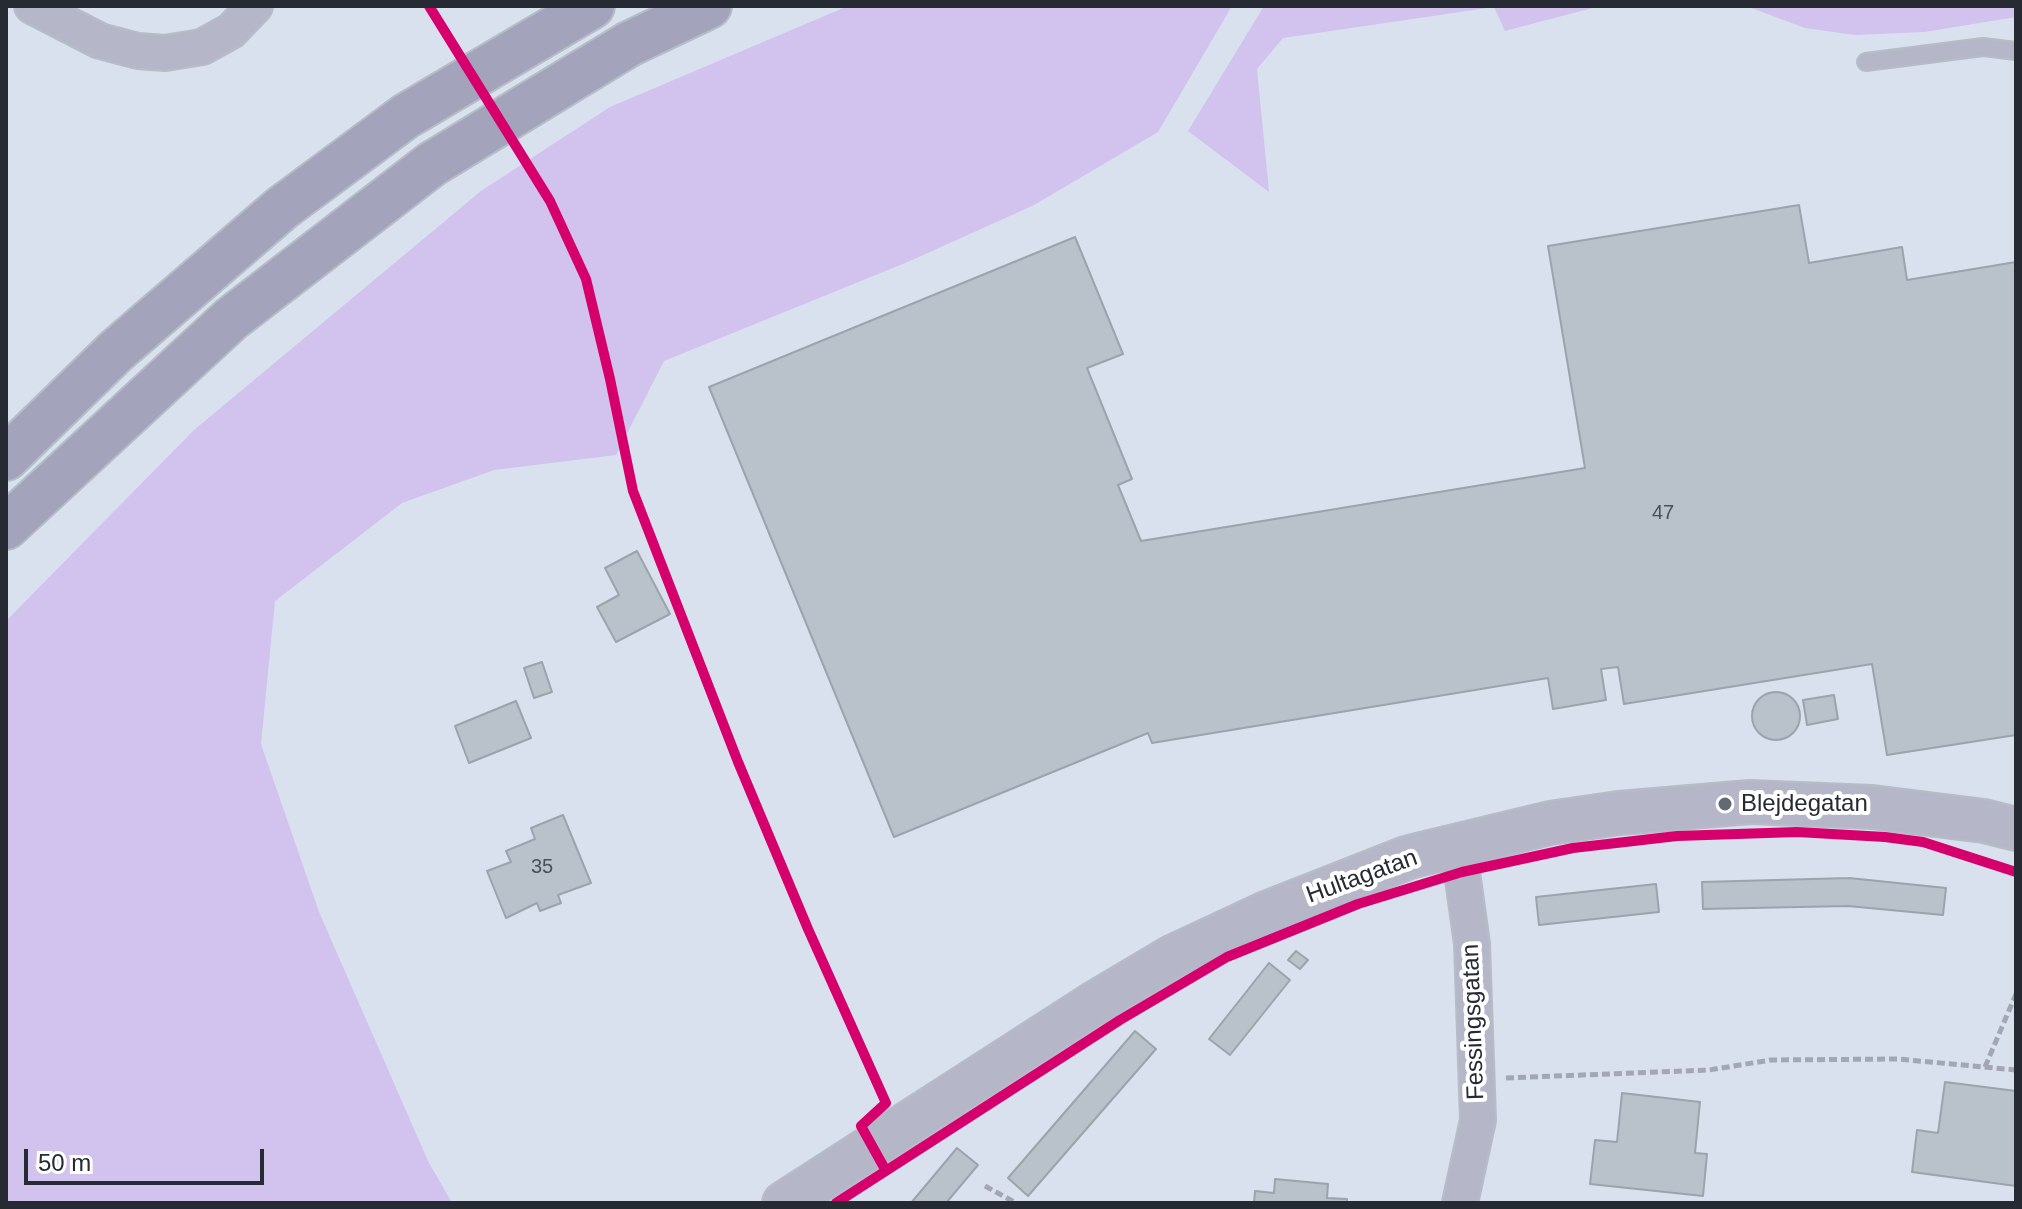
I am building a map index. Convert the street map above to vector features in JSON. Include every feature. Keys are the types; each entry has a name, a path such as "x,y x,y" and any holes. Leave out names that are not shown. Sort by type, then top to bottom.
{"highway":[{"path":"6,458 116,351 282,208 406,116 592,6"},
{"path":"6,527 231,319 432,164 629,44 709,6"}],"street":[{"path":"32,6 100,41 138,51 165,53 202,47 231,31 255,6"},
{"name":"Hultagatan","path":"784,1203 1093,1004 1172,957 1264,914 1409,857 1550,823 1619,813 1750,802 1872,807 1984,821 2016,829"},
{"name":"Fessingsgatan","path":"1460,1203 1478,1120 1472,944 1462,872 1472,840"}],"lane":[{"path":"1866,62 1983,47 2016,51"}],"path":[{"path":"1985,1067 2016,994"},
{"path":"1477,1080 1709,1070 1771,1060 1898,1059 2016,1070"},
{"path":"985,1186 1016,1203"}],"shaded area":[{"path":"848,6 1232,6 1158,132 1034,205 910,261 664,361 616,455 494,470 402,503 275,601 261,744 319,912 428,1161 452,1203 6,1203 6,621 194,430 481,191 610,107"},
{"path":"1264,6 1600,6 1505,31 1494,7 1283,38 1257,69 1269,192 1188,131"},
{"path":"1746,6 2016,6 2016,17 1924,32 1855,35 1805,28"}],"building":[{"path":"1799,205 1809,263 1902,247 1907,280 2016,262 2016,735 1887,755 1872,664 1624,704 1618,667 1601,669 1606,700 1553,709 1548,678 1152,743 1148,733 894,837 709,387 1075,237 1123,354 1087,368 1132,479 1118,485 1141,541 1585,468 1548,246"},
{"path":"637,551 670,614 616,642 597,607 619,595 605,568"},
{"path":"542,662 552,692 534,698 524,668"},
{"path":"1776,692 1793,699 1800,716 1793,733 1776,740 1759,733 1752,716 1759,699"},
{"path":"1834,695 1838,719 1807,725 1803,700"},
{"path":"516,701 531,738 469,763 455,726"},
{"path":"563,815 591,883 558,895 561,903 540,911 537,903 506,918 487,871 511,862 506,851 535,839 531,828"},
{"path":"1849,878 1946,888 1943,915 1848,906 1703,909 1702,882"},
{"path":"1656,884 1659,912 1539,925 1536,897"},
{"path":"1296,951 1308,960 1300,969 1288,960"},
{"path":"1269,963 1290,980 1230,1055 1209,1039"},
{"path":"1135,1031 1156,1049 1028,1196 1008,1178"},
{"path":"1945,1082 2016,1091 2016,1186 1912,1172 1917,1130 1938,1133"},
{"path":"1622,1093 1700,1102 1695,1153 1707,1154 1703,1196 1590,1184 1595,1140 1617,1142"},
{"path":"957,1148 978,1165 946,1203 911,1203"},
{"path":"1275,1179 1328,1184 1327,1198 1347,1199 1347,1203 1254,1203 1255,1191 1274,1193"}],"cycle path":[{"path":"429,6 550,201 586,279 633,491 738,762 886,1103 861,1126 886,1171"},
{"path":"836,1203 1120,1020 1227,957 1358,904 1462,872 1573,848 1677,836 1797,832 1923,842 2016,872"}],"place":[{"name":"Blejdegatan","path":"1725,804"}]}
